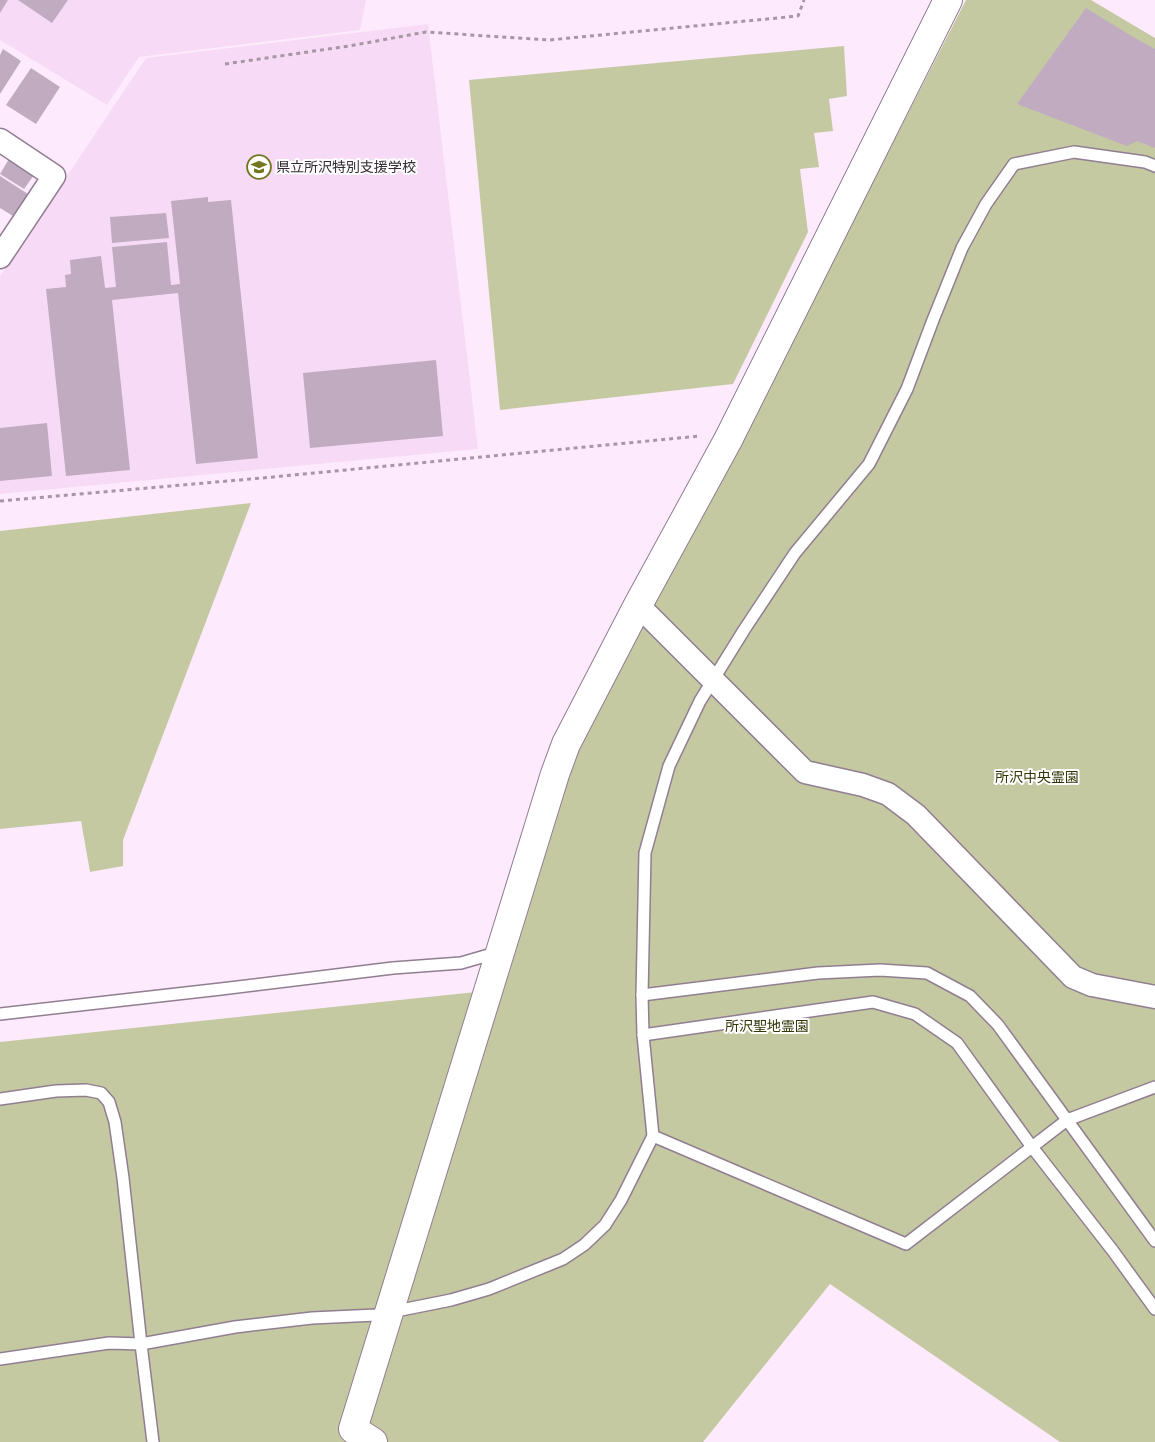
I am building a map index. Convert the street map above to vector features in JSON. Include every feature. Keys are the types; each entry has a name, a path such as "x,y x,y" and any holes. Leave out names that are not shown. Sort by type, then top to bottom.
{"street":[{"path":"373,1442 353,1429 555,774 566,744 638,605 728,440 948,0"},
{"path":"0,140 54,176 0,257"},
{"path":"638,605 805,772 863,785 888,794 916,815 1073,977 1092,985 1155,997"}],"lane":[{"path":"0,1359 109,1343 141,1344 235,1327 312,1318 376,1315 451,1300 489,1289 563,1259 584,1245 605,1225 621,1200 653,1136 643,1035 645,852 669,766 700,701 795,553 869,464 907,389 932,320 962,248 986,204 1014,164 1074,152 1145,162 1155,166"},
{"path":"0,1014 393,968 461,963 501,951"},
{"path":"642,995 818,973 880,970 927,973 970,996 998,1025 1155,1240"},
{"path":"643,1035 873,1002 915,1014 957,1042 1032,1147 1155,1308"},
{"path":"653,1136 906,1244 1067,1120 1155,1087"},
{"path":"0,1099 56,1091 86,1090 101,1093 109,1102 123,1178 153,1442"}],"path":[{"path":"225,64 349,46 426,32 549,40 798,16 804,0"},
{"path":"0,501 699,436 728,440"}],"shaded area":[{"path":"0,0 366,0 360,30 139,57 107,105 0,40"},
{"name":"県立所沢特別支援学校","path":"428,24 478,449 0,494 0,276 146,58"}],"green space":[{"name":"所沢聖地霊園","path":"966,0 1091,0 1155,38 1155,1442 1060,1442 830,1284 703,1442 0,1442 0,1042 476,992 560,774 744,434"},
{"path":"844,46 847,96 829,99 833,131 814,133 819,167 800,169 808,232 733,384 500,410 469,80"},
{"path":"251,503 123,840 123,866 90,872 81,821 0,829 0,531"}],"building":[{"path":"0,0 8,0 0,13"},
{"path":"18,0 68,0 52,23"},
{"path":"1086,8 1155,49 1155,148 1137,141 1127,146 1017,104"},
{"path":"3,49 21,61 0,94 0,55"},
{"path":"31,68 60,87 36,124 6,105"},
{"path":"9,159 34,175 24,189 0,174"},
{"path":"0,176 28,194 13,216 0,208"},
{"path":"208,197 208,202 231,200 258,458 196,464 178,293 112,300 130,470 66,476 46,289 66,287 65,275 71,274 70,260 101,256 105,288 116,287 112,247 167,242 171,285 180,284 171,201"},
{"path":"166,213 169,238 112,243 110,217"},
{"path":"436,360 443,436 310,448 303,373"},
{"path":"47,423 52,476 0,481 0,428"}],"place":[{"name":"県立所沢特別支援学校","path":"259,167"}],"park label":[{"name":"所沢中央霊園","path":"1037,777"}]}
